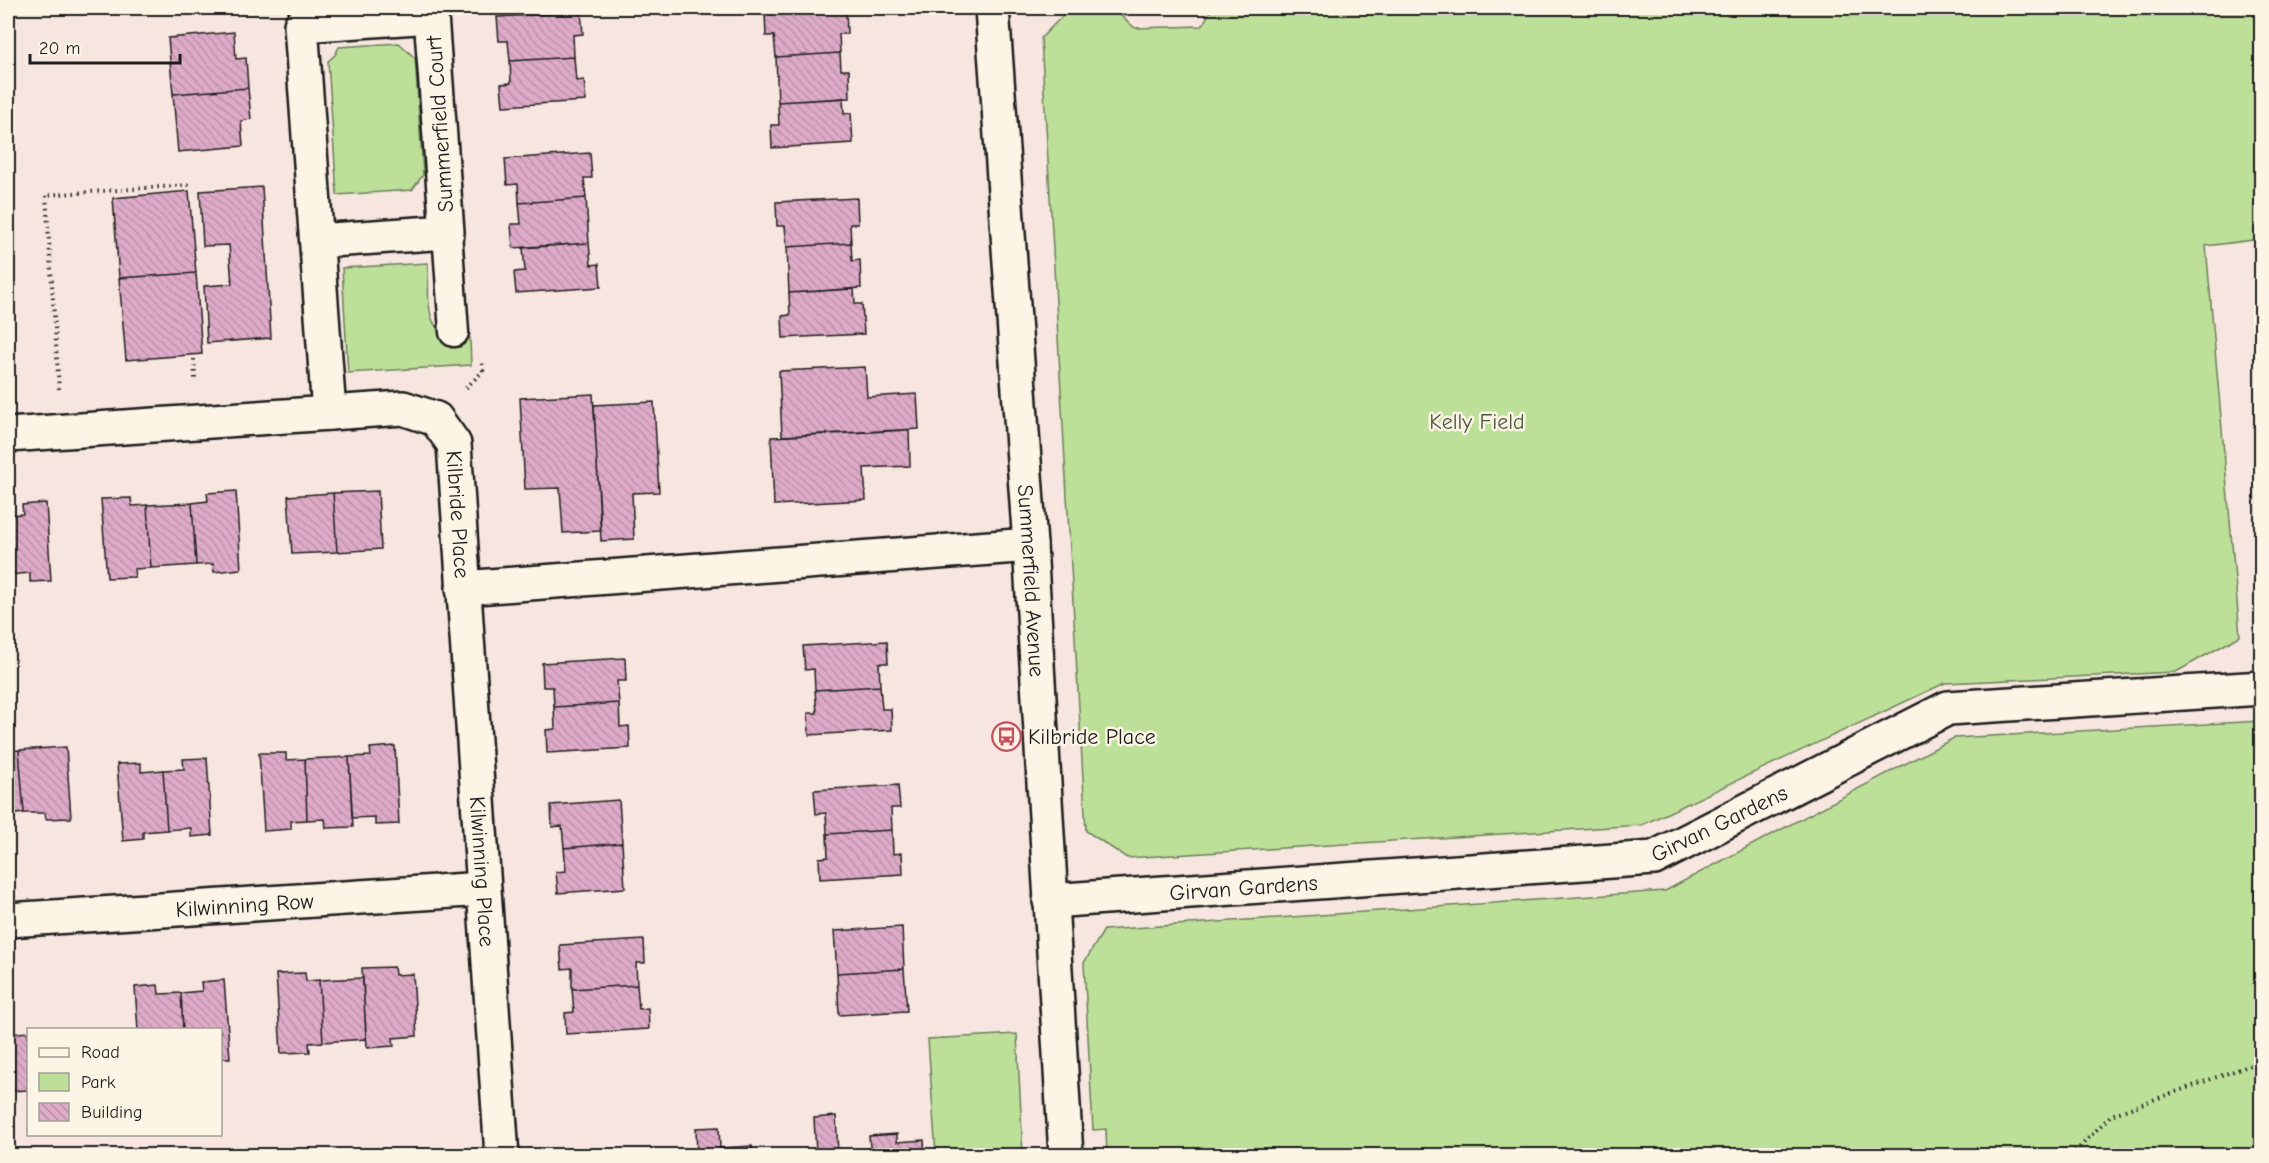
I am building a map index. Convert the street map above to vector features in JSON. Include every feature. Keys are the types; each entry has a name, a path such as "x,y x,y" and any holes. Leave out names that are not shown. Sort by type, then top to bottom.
{"street":[{"name":"Summerfield Avenue","path":"992,8 1030,545 1066,1155"},
{"name":"Summerfield Court","path":"317,241 447,232 431,16 408,13 301,25 329,413"},
{"name":"Kilbride Place","path":"8,435 403,408 436,419 453,444 463,588 1030,545"},
{"name":"Kilwinning Place","path":"463,588 502,1155"},
{"name":"Girvan Gardens","path":"1050,901 1654,858 1948,708 2262,688"},
{"name":"Kilwinning Row","path":"8,920 483,889"}],"lane":[{"path":"447,232 454,332"}],"path":[{"path":"62,432 46,195 189,185"},
{"path":"2071,1155 2111,1115 2262,1061"}],"green space":[{"name":"Kelly Field","path":"1070,8 1112,8 1135,28 1202,26 1212,8 2261,8 2261,239 2206,246 2240,636 2176,672 1945,683 1642,825 1127,858 1086,831 1041,38"},
{"path":"399,43 415,58 423,175 412,190 337,195 328,61 339,47"},
{"path":"428,263 431,316 435,325 443,333 454,337 470,338 471,365 348,373 342,268"},
{"path":"2261,721 2261,1155 1107,1156 1106,1129 1093,1130 1084,963 1104,930 1665,891 1954,738"},
{"path":"1017,1034 1023,1155 936,1155 928,1039"}],"building":[{"path":"846,8 847,34 839,34 840,53 776,57 774,36 766,36 765,12"},
{"path":"581,12 583,34 573,35 574,57 510,61 508,41 499,41 497,17"},
{"path":"234,32 236,59 246,58 248,88 173,94 168,38"},
{"path":"840,53 841,70 849,70 850,98 778,102 776,57"},
{"path":"574,57 576,81 584,80 586,101 503,106 501,84 511,83 510,61"},
{"path":"248,88 251,119 241,121 243,146 178,152 173,94"},
{"path":"843,98 844,114 851,113 853,143 772,148 771,125 779,125 778,102"},
{"path":"590,153 592,178 584,178 586,198 519,203 518,184 507,185 505,159"},
{"path":"262,187 271,338 207,343 204,286 232,284 229,245 203,246 200,191"},
{"path":"189,191 196,273 119,278 113,198"},
{"path":"586,198 589,243 513,248 511,224 521,224 519,203"},
{"path":"857,198 858,224 850,224 851,243 787,247 785,226 777,226 776,202"},
{"path":"589,243 591,265 599,264 601,287 516,293 514,272 525,271 523,248"},
{"path":"851,243 852,261 860,260 861,288 789,293 787,247"},
{"path":"196,273 202,354 126,360 119,278"},
{"path":"854,289 855,304 862,304 864,334 783,338 782,316 790,315 789,293"},
{"path":"865,367 867,397 917,394 919,429 782,436 779,371"},
{"path":"593,394 601,531 563,533 560,488 525,489 520,398"},
{"path":"654,402 659,492 632,493 634,539 601,541 594,405"},
{"path":"909,430 910,466 864,468 866,500 774,505 771,437"},
{"path":"236,491 241,569 214,572 213,564 196,565 192,503 208,501 207,493"},
{"path":"378,491 381,549 337,552 333,493"},
{"path":"333,493 337,552 292,554 288,496"},
{"path":"131,498 132,506 147,505 151,568 134,569 135,577 107,578 101,499"},
{"path":"46,503 51,581 30,582 30,573 8,575 8,515 23,514 22,505"},
{"path":"192,503 196,565 151,568 147,505"},
{"path":"887,641 888,663 879,663 880,686 815,690 814,669 805,670 803,646"},
{"path":"625,658 626,681 617,681 619,703 554,707 553,687 543,687 542,663"},
{"path":"880,686 882,709 891,709 892,730 809,735 808,713 817,713 815,690"},
{"path":"619,703 620,727 629,726 630,748 547,753 546,730 555,729 554,707"},
{"path":"395,746 399,824 375,825 375,817 352,818 349,757 371,756 370,748"},
{"path":"66,747 71,818 46,819 45,813 24,813 19,750"},
{"path":"19,750 24,813 8,815 8,751"},
{"path":"259,753 286,753 286,760 305,759 307,820 291,821 291,829 264,831"},
{"path":"349,757 353,827 326,828 325,819 307,820 305,759"},
{"path":"207,758 212,835 191,837 191,828 167,830 163,770 184,769 183,759"},
{"path":"141,763 141,772 163,770 167,830 143,832 143,839 123,841 117,764"},
{"path":"898,785 900,808 891,808 892,830 827,834 826,813 816,814 814,790"},
{"path":"619,800 622,843 564,848 562,826 552,827 551,805"},
{"path":"892,830 893,854 902,853 903,874 820,879 819,858 828,857 827,834"},
{"path":"622,843 625,888 558,893 556,872 566,871 564,848"},
{"path":"902,927 904,969 837,973 834,931"},
{"path":"644,940 645,963 636,963 637,985 572,989 572,968 562,969 560,945"},
{"path":"394,967 395,975 413,974 417,1036 393,1038 394,1046 367,1048 362,968"},
{"path":"904,969 907,1011 839,1015 837,973"},
{"path":"305,973 306,981 319,980 323,1042 309,1043 310,1052 281,1053 276,974"},
{"path":"363,978 366,1039 323,1042 319,980"},
{"path":"224,980 230,1058 222,1058 222,1028 183,1028 181,993 202,991 201,982"},
{"path":"158,985 159,994 181,993 183,1028 138,1028 135,987"},
{"path":"637,985 639,1009 648,1008 649,1029 566,1034 565,1013 574,1012 572,989"},
{"path":"27,1032 27,1090 8,1091 8,1034"},
{"path":"836,1116 838,1153 816,1153 814,1118"},
{"path":"719,1127 720,1148 752,1146 753,1155 770,1156 697,1156 696,1128"},
{"path":"897,1134 897,1142 924,1140 925,1156 871,1156 869,1136"},
{"path":"812,1151 812,1156 770,1156 770,1154"}],"place":[{"name":"Kilbride Place","path":"1007,736"}]}
